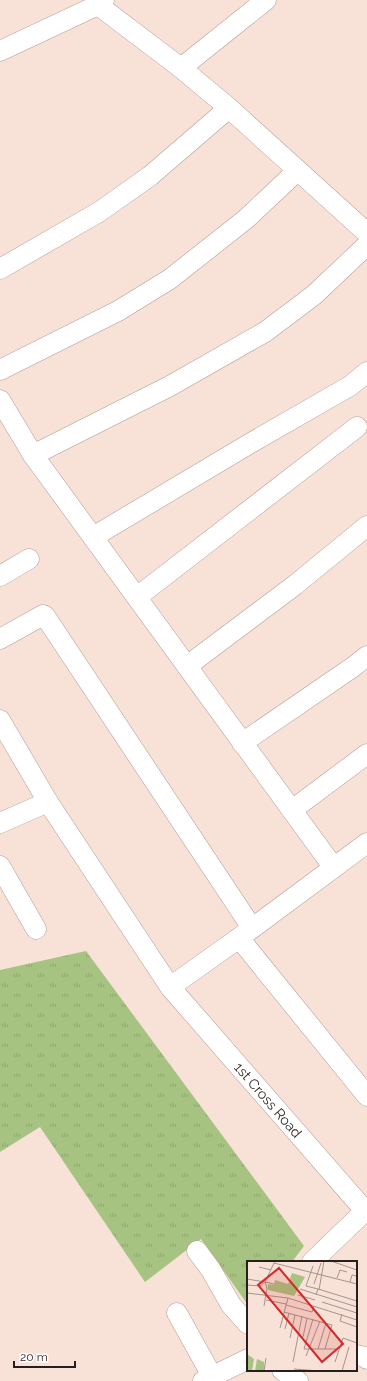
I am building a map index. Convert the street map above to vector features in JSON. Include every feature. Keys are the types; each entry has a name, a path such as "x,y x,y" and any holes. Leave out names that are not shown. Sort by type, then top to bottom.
{"street":[{"path":"181,68 266,0"},
{"path":"0,51 101,2 229,108 367,233"},
{"path":"0,269 99,212 150,176 229,108"},
{"path":"0,370 118,311 170,279 246,219 298,171"},
{"path":"33,454 170,386 265,332 314,295 367,245"},
{"path":"93,537 350,386 367,372"},
{"path":"0,400 33,454 334,868"},
{"path":"137,597 357,427"},
{"path":"187,666 295,585 367,526"},
{"path":"0,576 29,559"},
{"path":"0,639 43,615 44,616 246,933 367,1096"},
{"path":"242,742 367,656"},
{"name":"1st Cross Road","path":"0,720 48,802 170,987 366,1211"},
{"path":"292,810 367,754"},
{"path":"0,823 48,802"},
{"path":"170,987 246,933 367,843"},
{"path":"0,866 36,929"},
{"path":"313,1261 366,1211"},
{"path":"197,1251 211,1270 231,1306 247,1323"},
{"path":"177,1313 219,1377 247,1359"},
{"path":"357,1355 367,1359"},
{"path":"283,1371 298,1381"}],"green space":[{"path":"86,951 304,1246 293,1261 247,1261 247,1304 201,1239 145,1282 40,1127 0,1152 0,970"}]}
